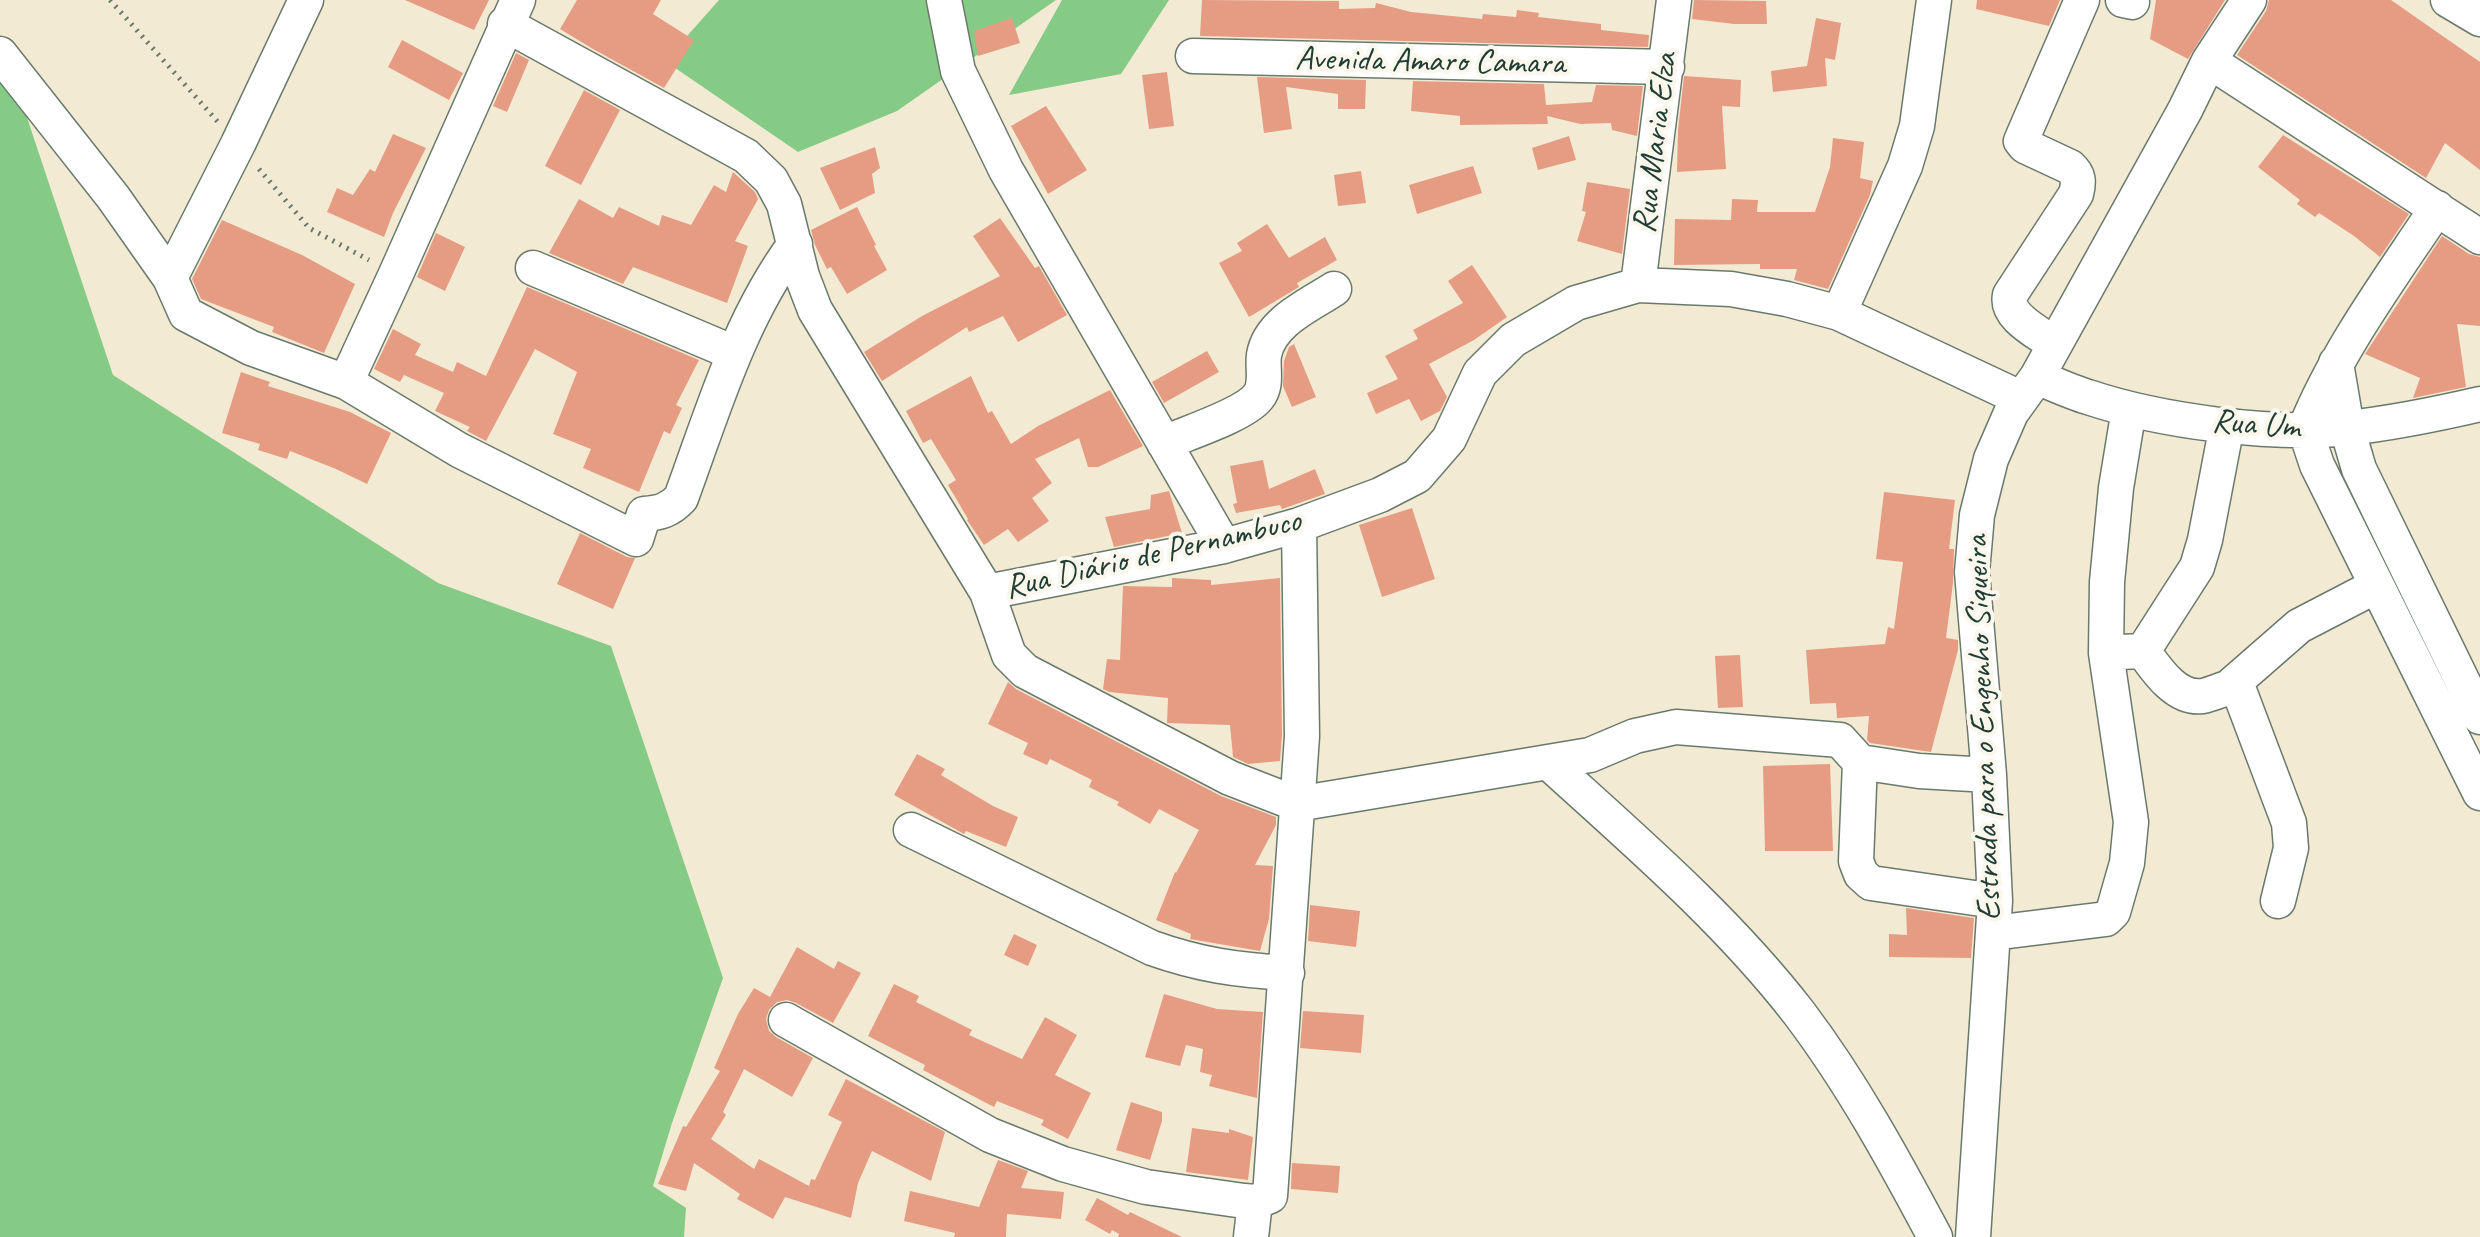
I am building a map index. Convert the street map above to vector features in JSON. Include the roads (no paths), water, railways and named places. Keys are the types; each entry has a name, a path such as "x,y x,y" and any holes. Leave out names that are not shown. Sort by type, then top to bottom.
{"street":[{"path":"170,278 306,0"},
{"path":"944,0 958,71 1006,170 1224,546"},
{"name":"Rua Maria Elza","path":"1638,285 1674,0"},
{"path":"1839,313 1905,166 1917,126 1934,0"},
{"path":"2054,344 2013,314 2010,295 2076,194 2078,179 2070,167 2025,146 2021,141 2082,0"},
{"name":"Estrada para o Engenho Siqueira","path":"1973,1237 1994,917 1989,775 1972,572 1977,515 1991,459 2011,413 2054,344 2185,110 2209,61 2249,0"},
{"path":"2448,0 2480,19"},
{"path":"346,382 403,261 512,12 746,156 771,180 784,204 802,276 815,310 987,592 1009,655 1025,671 1230,778 1297,804 1590,755 1635,736 1676,727 1840,740 1860,762 1919,771 1989,775"},
{"path":"0,54 113,197 170,278 186,314 251,348 346,382 459,450 636,539 644,514 673,508 681,498 734,353 764,292 795,244"},
{"name":"Avenida Amaro Camara","path":"1193,56 1667,67"},
{"path":"2209,61 2480,237"},
{"path":"2437,208 2336,363 2305,429 2317,465 2376,586 2465,730 2480,793"},
{"path":"533,268 734,353"},
{"name":"Rua Diário de Pernambuco","path":"987,592 1224,546 1299,525 1380,495 1417,476 1449,439 1480,373 1513,340 1576,303 1638,285 1731,289 1787,299 1839,313 2028,388"},
{"path":"1164,443 1248,407 1261,395 1264,359 1271,334 1334,289"},
{"path":"2336,363 2347,428 2359,469 2480,717"},
{"name":"Rua Um","path":"2028,388 2227,425 2305,429 2347,428 2480,404"},
{"path":"1860,762 1856,861 1861,874 1871,883 1994,917 2092,922 2106,919 2113,912 2127,863 2131,822 2106,653 2116,488 2129,409"},
{"path":"2143,651 2197,567 2227,425"},
{"path":"786,1020 990,1135 1063,1164 1146,1187 1255,1202 1270,1196 1302,736 1299,525"},
{"path":"2143,651 2161,676 2173,686 2203,696 2228,688 2299,626 2376,586"},
{"path":"2106,653 2143,651"},
{"path":"2228,688 2240,693 2289,823 2291,848 2278,901"},
{"path":"1549,763 1657,862 1738,943 1799,1013 1875,1124 1935,1237"},
{"path":"911,830 1152,948 1190,961 1221,967 1287,973"},
{"path":"1251,1237 1255,1202"}]}
